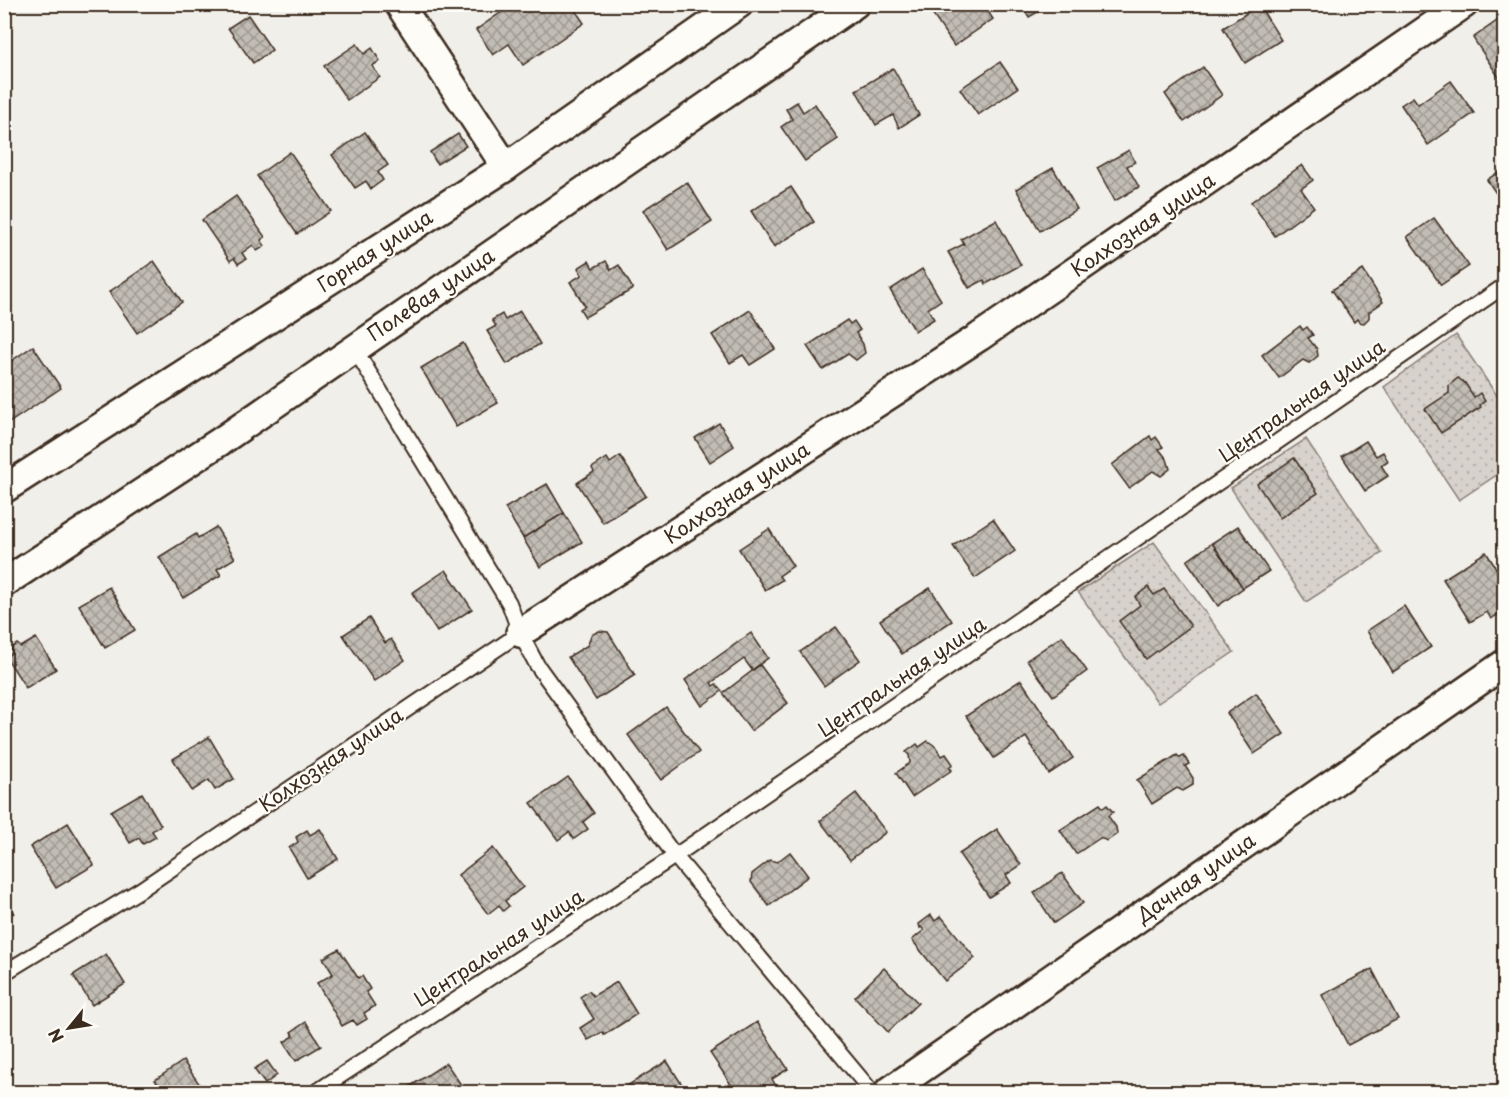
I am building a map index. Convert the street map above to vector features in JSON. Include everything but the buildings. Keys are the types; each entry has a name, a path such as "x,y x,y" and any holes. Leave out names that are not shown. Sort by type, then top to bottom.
{"street":[{"path":"399,4 506,167"},
{"name":"Горная улица","path":"4,489 506,167 739,4"},
{"name":"Полевая улица","path":"4,583 221,441 855,4"},
{"name":"Колхозная улица","path":"520,633 979,337 1464,4"},
{"name":"Дачная улица","path":"888,1092 1504,664"}],"lane":[{"name":"Центральная улица","path":"316,1092 675,856 1504,286"},
{"path":"354,348 509,603 520,633 537,665 675,856 872,1092"},
{"name":"Колхозная улица","path":"4,973 140,890 520,633"}],"shaded area":[{"path":"1456,335 1504,406 1504,470 1459,500 1384,387"},
{"path":"1306,439 1382,553 1306,602 1231,488"},
{"path":"1154,542 1234,652 1158,703 1078,592"}]}
